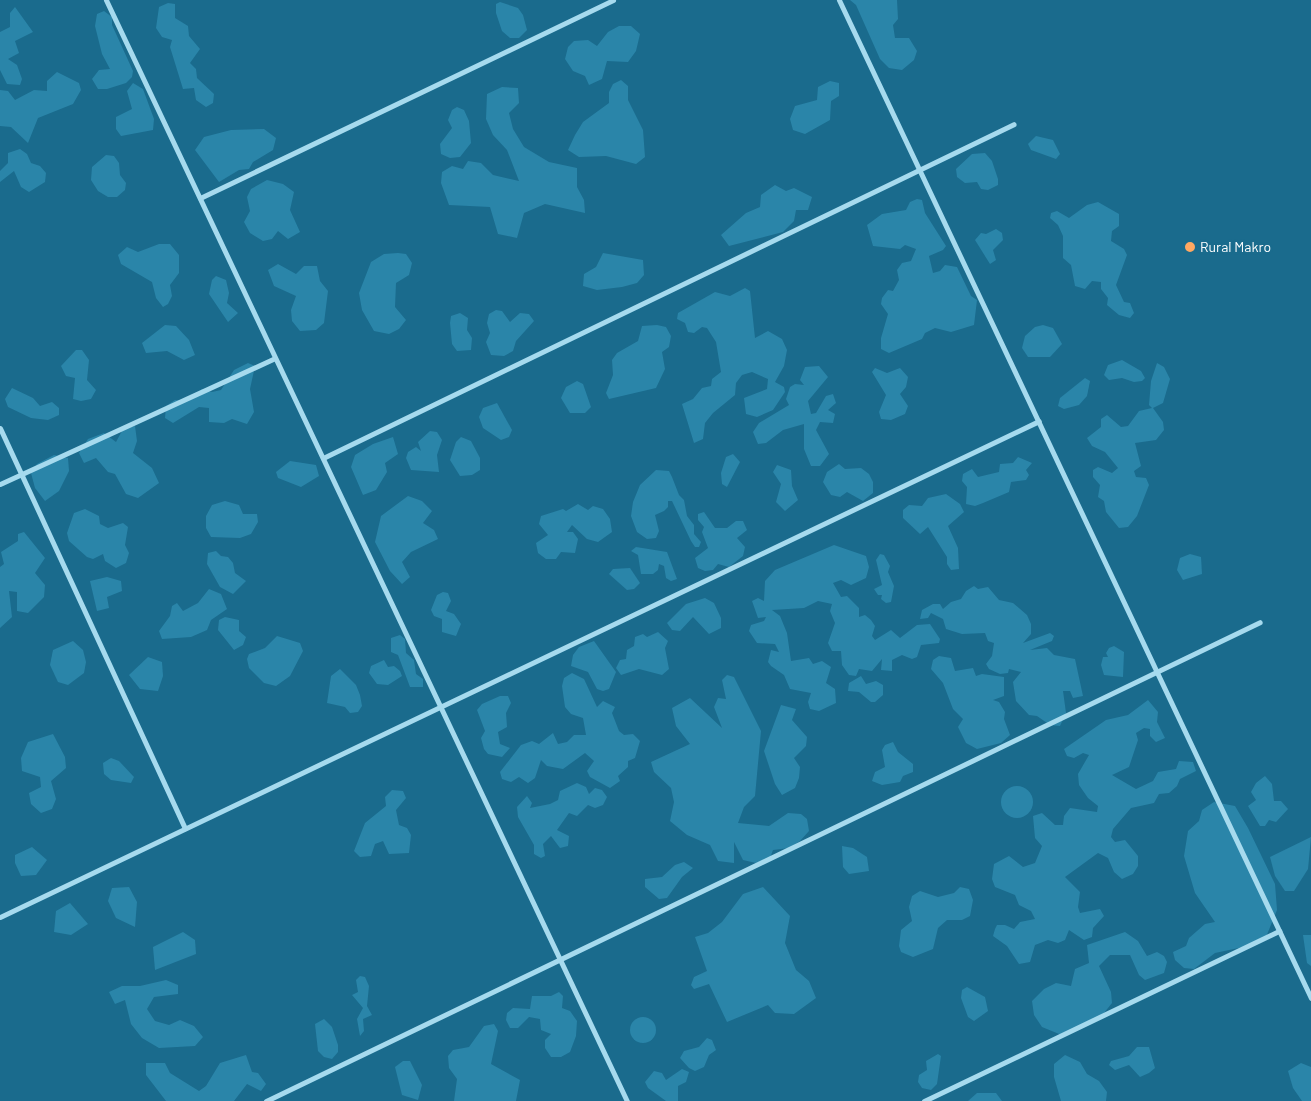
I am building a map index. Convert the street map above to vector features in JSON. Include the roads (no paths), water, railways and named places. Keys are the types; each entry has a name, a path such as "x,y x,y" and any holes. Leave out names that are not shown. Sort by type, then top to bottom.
{"street":[{"path":"106,0 627,1101"},
{"path":"200,198 612,0"},
{"path":"839,0 1311,998"},
{"path":"323,458 1014,124"},
{"path":"0,484 275,358"},
{"path":"0,916 1039,421"},
{"path":"0,428 185,828"},
{"path":"266,1101 1260,622"},
{"path":"924,1101 1279,931"}],"place":[{"name":"Rural Makro","path":"1190,247"}]}
